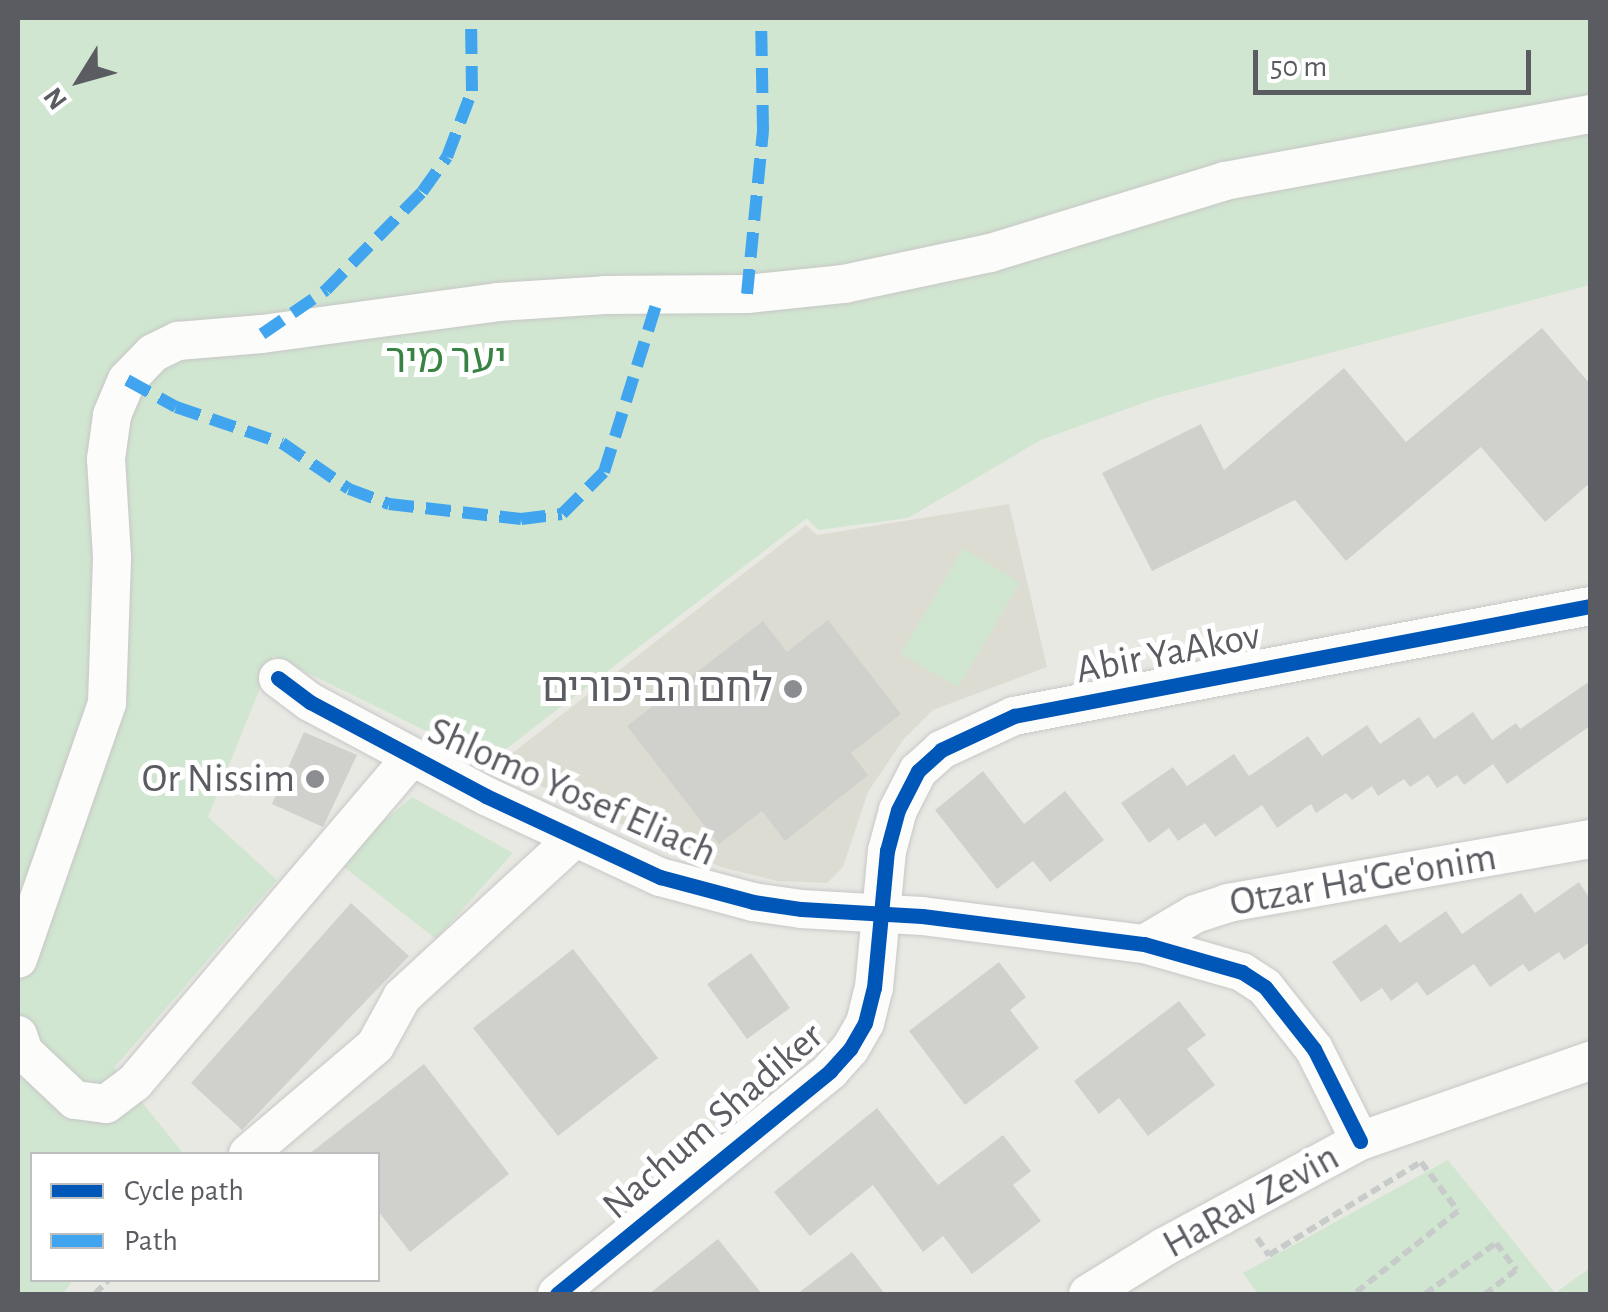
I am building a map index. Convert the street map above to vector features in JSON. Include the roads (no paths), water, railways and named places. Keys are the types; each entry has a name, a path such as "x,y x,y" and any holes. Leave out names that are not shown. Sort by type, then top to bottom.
{"street":[{"path":"18,959 107,703 112,557 106,459 112,416 127,380 153,353 178,341 262,334 498,302 605,295 748,294 844,284 990,252 1225,182 1590,114"},
{"name":"Abir YaAkov","path":"880,914 887,851 898,810 918,771 941,750 976,731 1014,716 1590,606"},
{"name":"Shlomo Yosef Eliach","path":"278,678 310,702 412,757 660,877 710,892 800,909 880,914 1144,944 1242,972 1264,988 1314,1049 1360,1141"},
{"path":"18,1035 24,1052 75,1100 106,1104 135,1082 412,757"},
{"path":"250,1152 375,1046 402,997 575,838"},
{"name":"Otzar Ha'Ge'onim","path":"1144,944 1195,914 1228,902 1590,839"},
{"name":"Nachum Shadiker","path":"558,1294 830,1071 850,1049 865,1023 874,988 880,914"},
{"name":"HaRav Zevin","path":"1088,1294 1236,1207 1360,1141 1590,1061"}],"place":[{"name":"לחם הביכורים","path":"793,689"},
{"name":"Or Nissim","path":"315,779"}],"park label":[{"name":"יער מיר","path":"446,360"}]}
